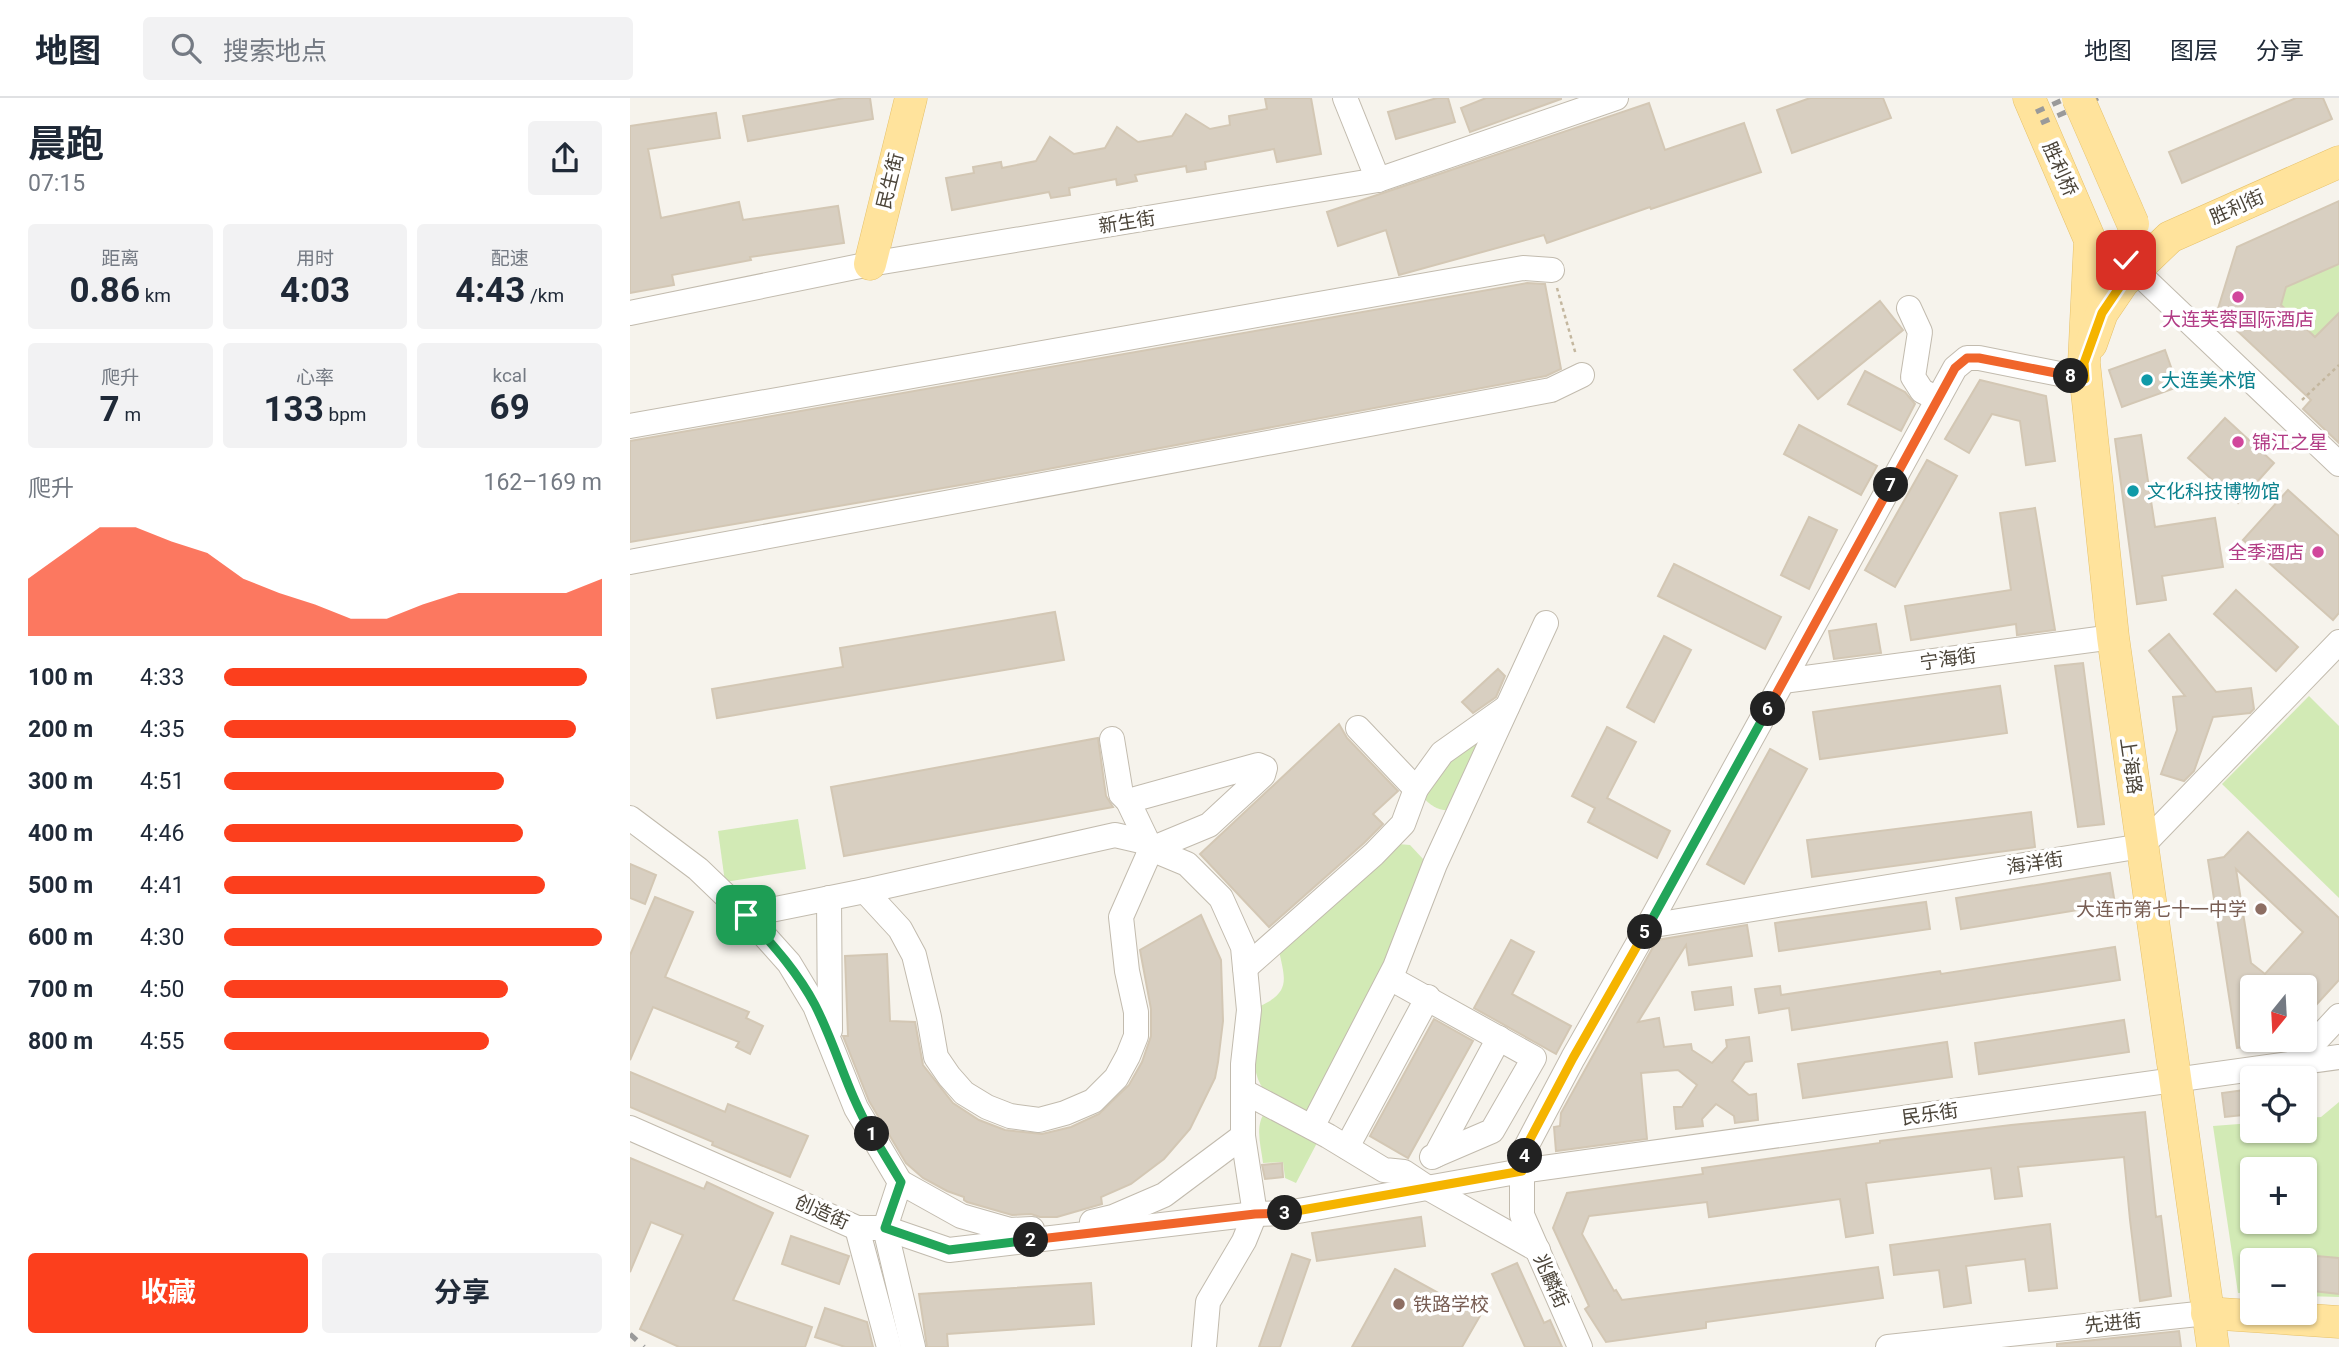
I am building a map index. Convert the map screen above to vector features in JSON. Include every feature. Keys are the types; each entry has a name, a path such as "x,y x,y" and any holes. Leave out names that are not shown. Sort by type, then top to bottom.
{"main road":[{"name":"民生街","path":"870,264 911,98"},
{"name":"胜利桥","path":"2029,98 2090,240"},
{"path":"2078,98 2133,224 2145,237 2155,241 2169,237"},
{"name":"胜利街","path":"2139,267 2169,237 2339,162"},
{"name":"胜利街","path":"2139,267 2155,264 2339,180"},
{"path":"2085,371 2102,313 2123,282 2139,267 2106,252 2090,240"},
{"name":"上海路","path":"2090,240 2085,371 2113,637 2213,1347"},
{"name":"先进街","path":"2207,1313 2339,1322"}],"street":[{"path":"1345,98 1378,180"},
{"name":"新生街","path":"630,313 870,264 1378,180 1616,98"},
{"path":"2139,267 2339,464"},
{"path":"630,426 1523,268 1552,270"},
{"path":"1909,308 1920,332 1913,377 1922,391 1938,399"},
{"path":"1522,1171 1527,1145 1573,1058 1955,368 1967,358 1979,358 2085,371"},
{"path":"630,562 1551,390 1582,375"},
{"path":"1312,1127 1390,978 1435,864 1546,623"},
{"name":"宁海街","path":"1783,681 2113,637"},
{"path":"2142,846 2339,642"},
{"path":"1245,968 1374,854 1403,824 1416,789 1442,753 1508,706"},
{"path":"1358,728 1416,789"},
{"path":"1112,739 1121,794 1128,801 1152,849"},
{"path":"864,891 900,929 914,955 936,1057 964,1093 987,1107 1010,1116 1039,1120 1065,1114 1093,1101 1116,1078 1136,1035 1136,1012 1127,971 1121,918 1152,849 1209,825 1263,775 1265,768 1258,765 1128,801"},
{"path":"630,818 698,869 746,915 789,963 815,1006 856,1108 901,1182 961,1216 1010,1230 1066,1227 1113,1217 1164,1195 1243,1136"},
{"path":"746,915 1115,835 1141,841 1152,849 1187,864 1221,898 1243,947 1249,1010 1243,1064 1243,1136 1255,1214 1244,1241 1208,1302 1204,1347"},
{"name":"海洋街","path":"1648,926 2142,846"},
{"path":"828,898 831,1044"},
{"path":"1390,978 1534,1058 1492,1131 1413,1164 1404,1172"},
{"path":"1347,1147 1428,997"},
{"path":"2295,1063 2339,1016"},
{"path":"1436,1155 1499,1038"},
{"name":"民乐街","path":"1522,1171 2339,1057"},
{"path":"1243,1091 1312,1127 1384,1170 1404,1172 1538,1250"},
{"name":"创造街","path":"630,1128 857,1228 885,1228 949,1250 1255,1214 1287,1213 1522,1171"},
{"name":"兆麟街","path":"1522,1171 1522,1215 1580,1347"},
{"path":"901,1182 885,1228 913,1347"},
{"path":"857,1228 889,1347"},
{"name":"先进街","path":"1888,1347 2207,1313"}],"path":[{"path":"1552,270 1582,375"},
{"path":"2287,414 2339,365"}],"green space":[{"path":"2339,263 2339,362 2281,305 2286,287"},
{"path":"2309,696 2339,726 2339,898 2222,784"},
{"path":"1480,743 1451,810 1439,809 1428,803 1423,797 1423,786 1468,744"},
{"path":"798,819 806,869 725,882 718,831"},
{"path":"1398,844 1410,845 1424,860 1380,984 1312,1109 1302,1110 1286,1105 1262,1088 1255,1063 1260,1006 1277,995 1283,984 1279,951"},
{"path":"2339,1102 2339,1297 2317,1296 2317,1248 2240,1248 2238,1293 2213,1126 2240,1124 2240,1143 2317,1143 2317,1117"},
{"path":"1266,1111 1318,1141 1296,1183 1285,1178 1283,1162 1263,1163 1259,1129"}],"building":[{"path":"844,98 870,98 873,119 748,141 743,116"},
{"path":"1265,98 1311,98 1321,154 1277,162 1274,149 1205,162 1206,169 1187,172 1186,166 1135,175 1137,181 1117,185 1116,179 1069,188 1070,195 1051,198 1049,192 952,210 946,178 974,173 973,167 1001,162 1002,168 1036,161 1050,137 1074,154 1105,148 1117,127 1138,142 1172,136 1186,114 1210,129 1230,125 1229,116 1267,109"},
{"path":"1437,98 1448,98 1455,122 1396,139 1388,112"},
{"path":"1486,98 1561,99 1470,132 1461,108"},
{"path":"1810,98 1883,98 1891,118 1792,153 1777,110"},
{"path":"2296,98 2323,98 2332,119 2182,183 2169,152"},
{"path":"1649,103 1665,150 1744,123 1761,172 1547,243 1544,235 1399,275 1386,230 1338,246 1327,212"},
{"path":"716,113 720,138 648,149 661,218 739,202 743,220 838,206 844,243 750,257 751,260 672,275 674,285 630,293 630,126"},
{"path":"2339,201 2339,264 2286,287 2281,305 2315,337 2339,313 2339,443 2303,409 2311,400 2217,312 2237,247"},
{"path":"1527,283 1545,284 1561,369 1546,376 978,482 630,542 630,441"},
{"path":"1880,301 1903,330 1818,399 1794,370"},
{"path":"2165,350 2178,387 2122,407 2109,370"},
{"path":"1865,371 1905,392 1915,404 1901,431 1848,404"},
{"path":"1980,380 2046,396 2055,461 2026,465 2020,421 1992,414 1969,453 1945,439"},
{"path":"2225,418 2274,463 2238,503 2188,458"},
{"path":"1799,425 1877,466 1861,495 1784,454"},
{"path":"2141,435 2155,527 2215,518 2223,567 2162,576 2166,600 2137,604 2115,439"},
{"path":"1927,460 1957,476 1895,587 1865,570"},
{"path":"2288,490 2339,536 2339,613 2333,620 2243,540"},
{"path":"2035,508 2055,630 2017,635 2016,624 1911,640 1905,606 2011,590 2000,513"},
{"path":"1809,517 1837,530 1809,589 1781,575"},
{"path":"1674,564 1781,617 1765,649 1658,596"},
{"path":"2236,590 2298,647 2276,671 2214,614"},
{"path":"1055,612 1064,660 717,718 712,689 843,667 840,648"},
{"path":"1876,624 1881,653 1834,659 1829,631"},
{"path":"2169,634 2216,692 2251,688 2254,709 2250,713 2213,717 2194,771 2184,781 2161,774 2177,730 2173,697 2185,696 2149,651"},
{"path":"1664,636 1691,650 1654,722 1627,707"},
{"path":"2083,663 2104,824 2078,827 2055,666"},
{"path":"1498,669 1505,676 1496,697 1473,713 1462,702"},
{"path":"2000,686 2007,733 1820,759 1813,712"},
{"path":"1339,724 1347,738 1398,791 1373,814 1383,824 1269,927 1200,854"},
{"path":"1607,727 1636,742 1607,798 1670,831 1657,858 1588,822 1595,808 1572,796"},
{"path":"1098,738 1106,796 1113,807 844,856 831,787"},
{"path":"1770,749 1807,769 1744,884 1707,864"},
{"path":"2031,812 2035,847 1812,877 1807,840"},
{"path":"2248,832 2339,918 2339,980 2317,1004 2317,975 2240,975 2240,1048 2237,1048 2208,860 2224,857","holes":["2236,869 2303,932 2265,974 2251,963"]},
{"path":"630,864 656,875 645,904 630,898"},
{"path":"2110,873 2115,904 1961,929 1956,898"},
{"path":"655,897 693,912 665,977 749,1012 746,1018 763,1026 750,1054 736,1047 739,1042 653,1007 630,1060 630,955"},
{"path":"1926,902 1930,929 1779,951 1775,923"},
{"path":"1201,915 1221,960 1223,1021 1218,1062 1215,1078 1190,1129 1164,1159 1131,1184 1101,1197 1102,1204 1057,1217 1012,1215 967,1202 964,1197 923,1178 906,1163 869,1101 843,1036 848,1036 845,956 887,954 890,1021 915,1022 923,1065 953,1103 979,1120 1005,1130 1042,1134 1071,1127 1099,1114 1129,1085 1142,1062 1151,1036 1151,1009 1140,950"},
{"path":"1747,925 1752,956 1689,965 1686,945 1638,1022 1659,1018 1664,1047 1691,1044 1692,1050 1712,1063 1727,1047 1726,1040 1749,1037 1752,1061 1745,1062 1732,1081 1749,1095 1756,1094 1758,1120 1735,1123 1734,1116 1716,1104 1702,1119 1703,1126 1676,1129 1674,1107 1682,1107 1697,1085 1678,1070 1641,1073 1647,1139 1556,1151 1554,1127 1560,1126 1561,1113 1657,940"},
{"path":"1511,940 1534,952 1512,994 1571,1026 1556,1054 1474,1008"},
{"path":"2115,947 2120,980 1792,1030 1789,1008 1759,1013 1755,989 1780,986 1781,995"},
{"path":"1731,987 1733,1005 1695,1010 1692,992"},
{"path":"1434,1019 1473,1041 1408,1158 1370,1136"},
{"path":"2124,1020 2129,1052 1979,1074 1975,1043"},
{"path":"1947,1042 1952,1077 1803,1098 1798,1064"},
{"path":"630,1072 725,1112 728,1104 808,1136 790,1177 630,1107"},
{"path":"2240,1091 2240,1115 2225,1117 2222,1093"},
{"path":"2145,1112 2156,1217 2161,1216 2171,1296 2140,1301 2124,1157 2018,1167 2022,1196 1995,1199 1991,1168 1866,1183 1873,1233 1846,1237 1840,1199 1709,1217 1707,1202 1589,1216 1582,1234 1614,1291 1616,1290 1622,1300 1878,1267 1883,1298 1706,1322 1706,1328 1606,1342 1585,1309 1589,1306 1553,1228 1567,1193 1703,1174 1702,1168 1880,1141"},
{"path":"630,1158 704,1189 707,1182 773,1213 733,1300 812,1327 805,1347 679,1347 640,1329 683,1235 651,1222 630,1272"},
{"path":"1282,1163 1283,1177 1265,1179 1262,1165"},
{"path":"1421,1217 1425,1246 1317,1261 1312,1233"},
{"path":"2050,1224 2057,1288 2029,1291 2025,1259 1966,1266 1971,1303 1944,1307 1939,1270 1894,1275 1890,1245"},
{"path":"791,1236 849,1256 839,1284 782,1264"},
{"path":"1292,1254 1310,1260 1280,1347 1259,1347"},
{"path":"2317,1256 2339,1258 2339,1294 2317,1291"},
{"path":"1517,1263 1544,1323 1550,1320 1562,1347 1525,1347 1492,1274"},
{"path":"1395,1269 1480,1316 1462,1347 1352,1347"},
{"path":"1091,1283 1094,1324 947,1334 948,1347 927,1347 919,1294"},
{"path":"825,1308 867,1322 873,1347 845,1347 815,1337"},
{"path":"2179,1331 2181,1347 2057,1347 2057,1344"}],"railway":[{"path":"2036,112 2067,98"},
{"path":"2041,123 2098,98"},
{"path":"630,1334 644,1347"}],"place":[{"name":"大连芙蓉国际酒店","path":"2238,297"},
{"name":"大连美术馆","path":"2147,380"},
{"name":"锦江之星","path":"2238,442"},
{"name":"文化科技博物馆","path":"2133,491"},
{"name":"全季酒店","path":"2318,552"},
{"name":"大连市第七十一中学","path":"2261,909"},
{"name":"铁路学校","path":"1399,1304"}],"route":[{"path":"746,915 789,963 815,1006 856,1108 901,1182 885,1228 949,1250 1255,1214 1287,1213 1522,1171 1527,1145 1573,1058 1955,368 1967,358 1979,358 2085,379 2084,363 2102,313 2123,282 2142,263 2126,260"}]}
